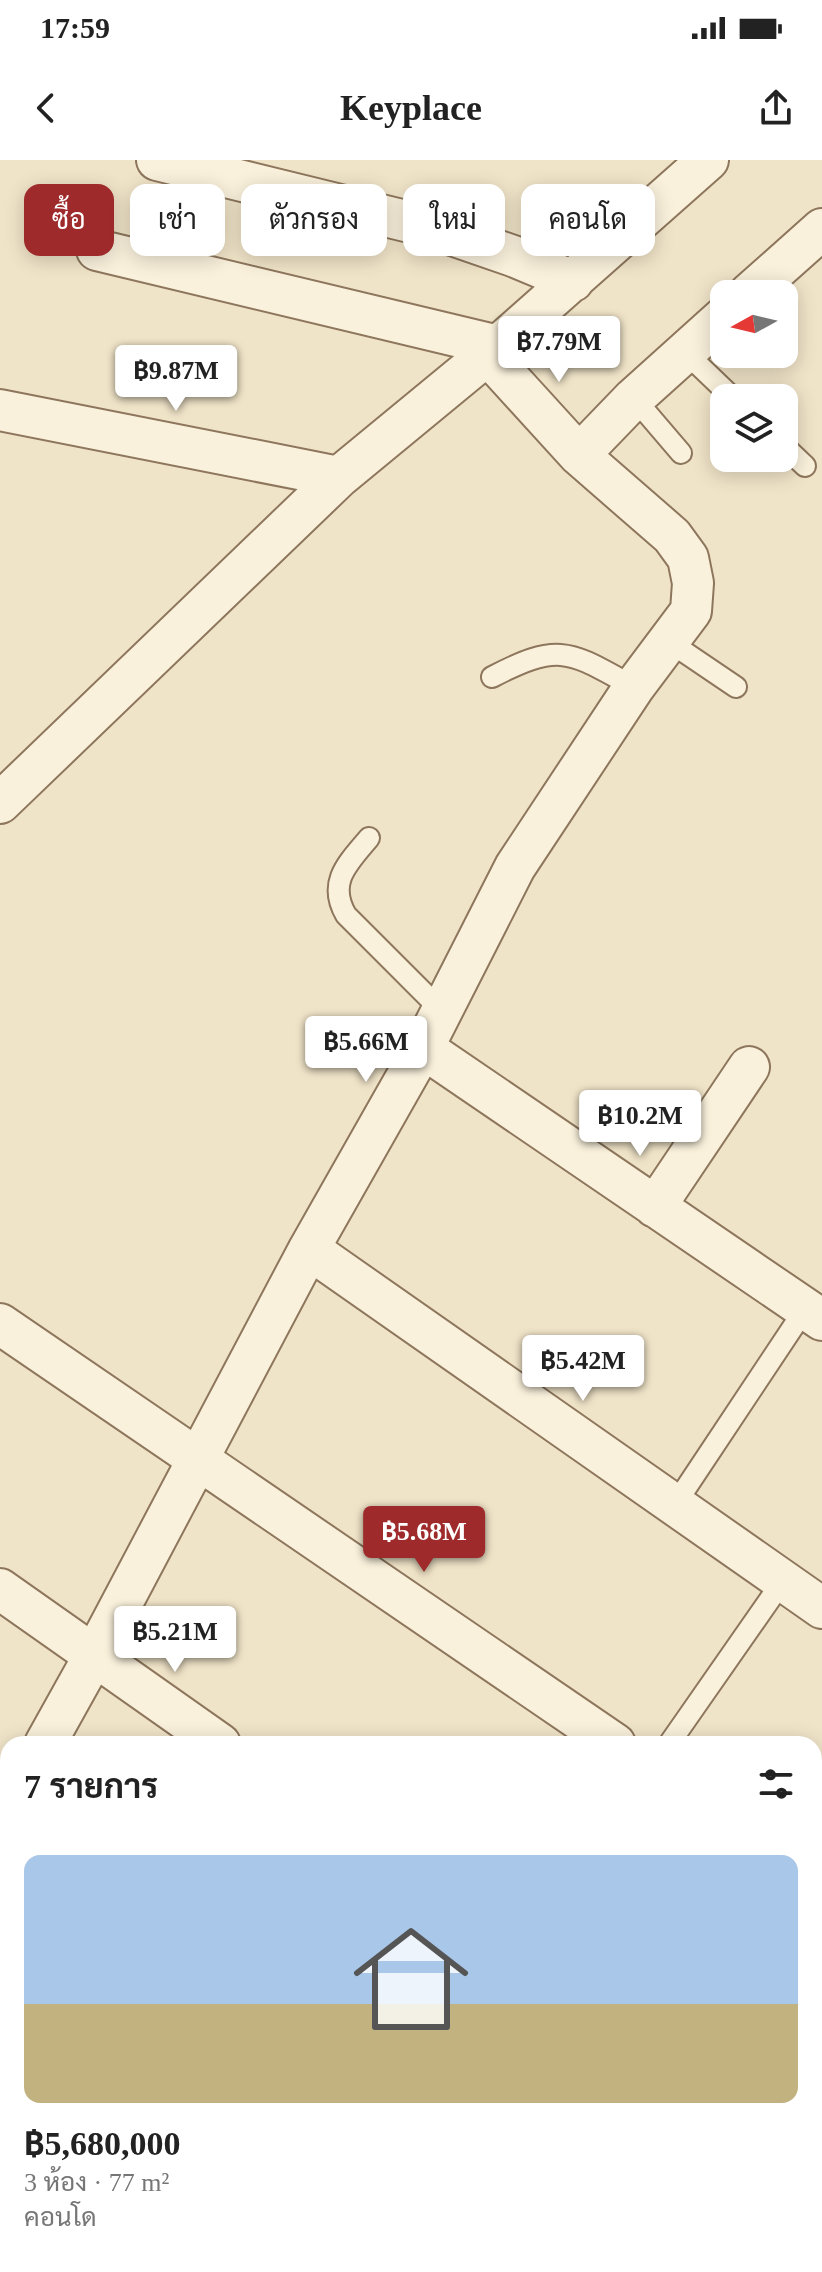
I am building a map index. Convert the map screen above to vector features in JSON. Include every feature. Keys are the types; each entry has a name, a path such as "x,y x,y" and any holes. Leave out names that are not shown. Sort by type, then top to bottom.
{"street":[{"path":"157,160 426,226 573,281"},
{"path":"1,802 339,477 497,357 573,281 708,160"},
{"path":"765,280 822,229"},
{"path":"49,1736 309,1249 423,1048 515,867 634,687 691,611 693,583 688,558 672,536 572,447 497,357 114,255"},
{"path":"572,447 634,398 710,330"},
{"path":"0,410 339,477"},
{"path":"423,1048 814,1315"},
{"path":"655,1207 749,1067"},
{"path":"309,1249 822,1608"},
{"path":"0,1324 603,1736"},
{"path":"0,1589 209,1736"}],"lane":[{"path":"685,352 718,384"},
{"path":"634,398 681,453"},
{"path":"798,459 805,466"},
{"path":"668,641 736,687"},
{"path":"492,677 519,664 562,653 583,660 634,687"},
{"path":"369,838 345,867 338,887 338,901 346,915 442,1011"},
{"path":"674,1506 814,1315"},
{"path":"675,1736 782,1582"}]}
